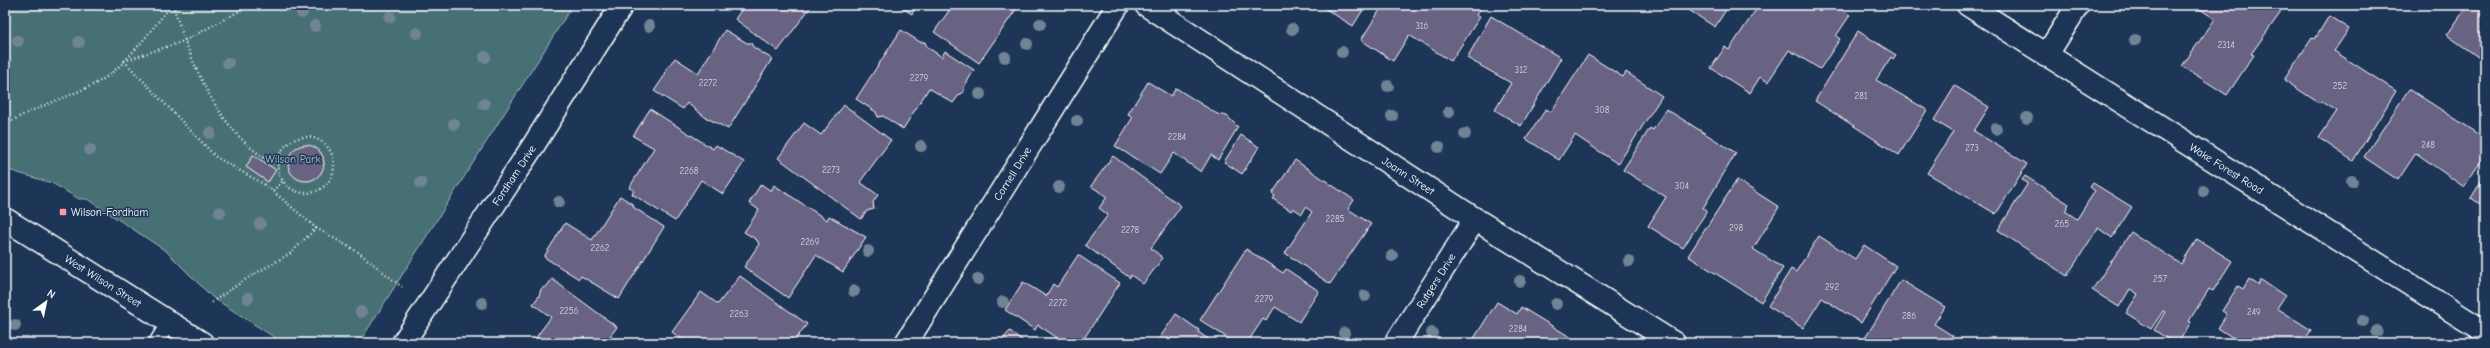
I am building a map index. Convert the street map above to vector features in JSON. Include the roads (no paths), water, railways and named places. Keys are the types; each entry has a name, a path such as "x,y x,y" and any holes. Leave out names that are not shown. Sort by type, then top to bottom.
{"street":[{"name":"Fordham Drive","path":"403,343 533,146 622,5"},
{"name":"Cornell Drive","path":"906,343 1118,5"},
{"name":"Joann Street","path":"1146,5 1476,219 1674,343"},
{"name":"Wake Forest Road","path":"1968,5 2046,56 2485,332"},
{"path":"2046,56 2078,5"},
{"name":"West Wilson Street","path":"5,219 202,343"},
{"name":"Rutgers Drive","path":"1396,343 1476,219"}],"lane":[{"path":"156,343 169,322"}],"place":[{"name":"Wilson-Fordham","path":"63,212"}],"park label":[{"name":"Wilson Park","path":"293,159"}]}
